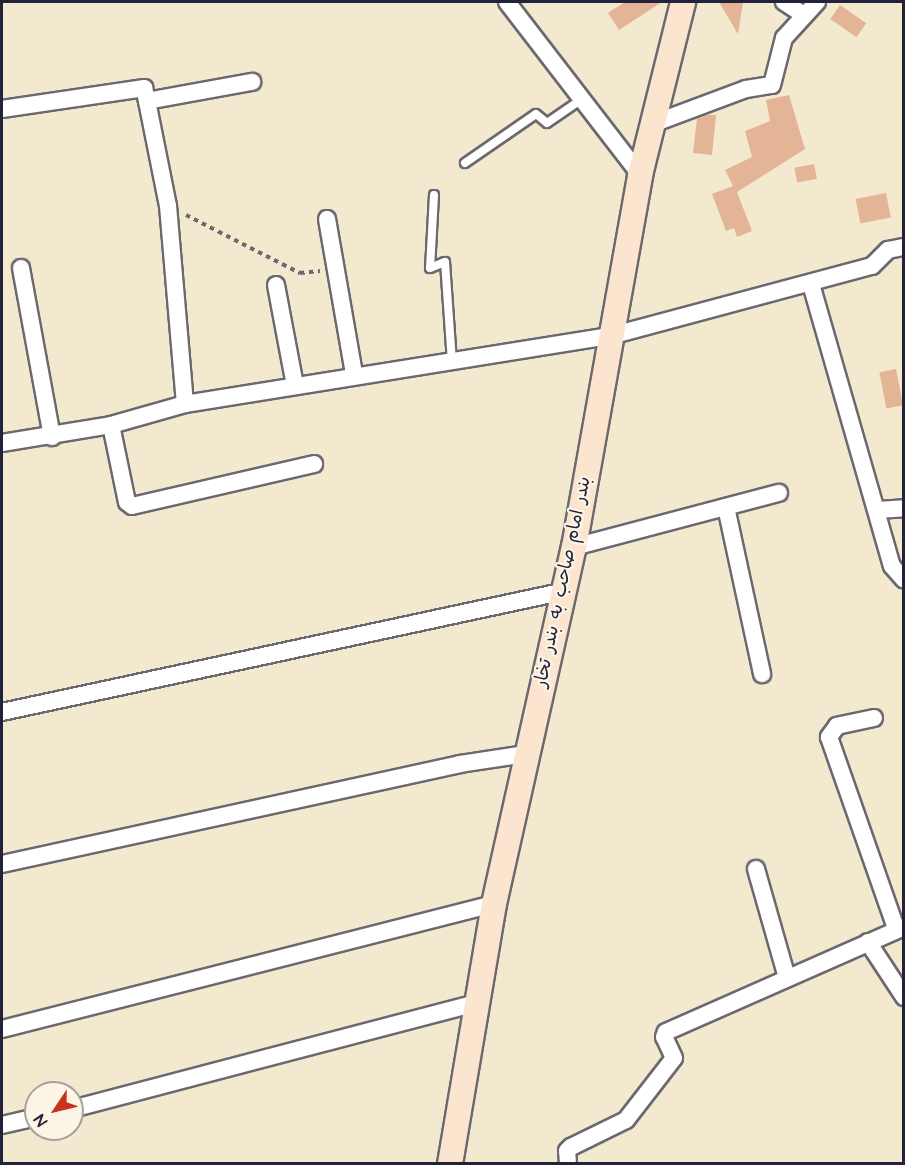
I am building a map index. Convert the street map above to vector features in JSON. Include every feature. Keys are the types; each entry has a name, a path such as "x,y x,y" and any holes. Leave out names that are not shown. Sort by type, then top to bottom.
{"main road":[{"name":"بندر امام صاحب به بندر تخار","path":"450,1164 494,904 561,592 574,547 614,336 640,175 655,123 683,2"}],"street":[{"path":"507,2 640,175"},
{"path":"784,2 804,15"},
{"path":"655,123 746,88 772,85 784,38 817,2"},
{"path":"147,101 252,82"},
{"path":"2,109 144,88 168,206 185,404"},
{"path":"327,219 354,375"},
{"path":"2,443 111,426 185,404 354,375 614,336 872,266 888,250 903,247"},
{"path":"21,267 52,437"},
{"path":"811,284 878,510 892,566 903,576"},
{"path":"276,285 295,386"},
{"path":"111,426 127,502 132,506 314,465"},
{"path":"574,547 779,493"},
{"path":"726,507 762,674"},
{"path":"878,510 903,508"},
{"path":"2,712 561,592"},
{"path":"568,1164 567,1151 571,1147 626,1120 674,1058 664,1037 666,1032 900,928 830,737 837,726 874,718"},
{"path":"2,864 460,764 526,754"},
{"path":"756,869 787,978"},
{"path":"2,1029 494,904"},
{"path":"868,942 903,997"},
{"path":"84,1106 479,1002"},
{"path":"2,1125 24,1120"}],"lane":[{"path":"465,163 536,114 547,123 582,99"},
{"path":"434,195 430,268 445,262 452,361"}],"path":[{"path":"168,206 300,273 336,270"}],"building":[{"path":"625,2 662,2 619,30 608,13"},
{"path":"719,2 743,2 738,34"},
{"path":"840,5 866,23 856,37 830,19"},
{"path":"789,95 805,149 737,192 752,231 737,237 734,228 726,231 712,194 733,186 725,170 752,157 745,131 770,121 766,100"},
{"path":"707,115 716,115 712,155 693,153 697,119"},
{"path":"814,164 817,179 797,183 794,168"},
{"path":"886,193 891,218 860,223 856,199"},
{"path":"896,369 903,405 886,409 879,372"}]}
